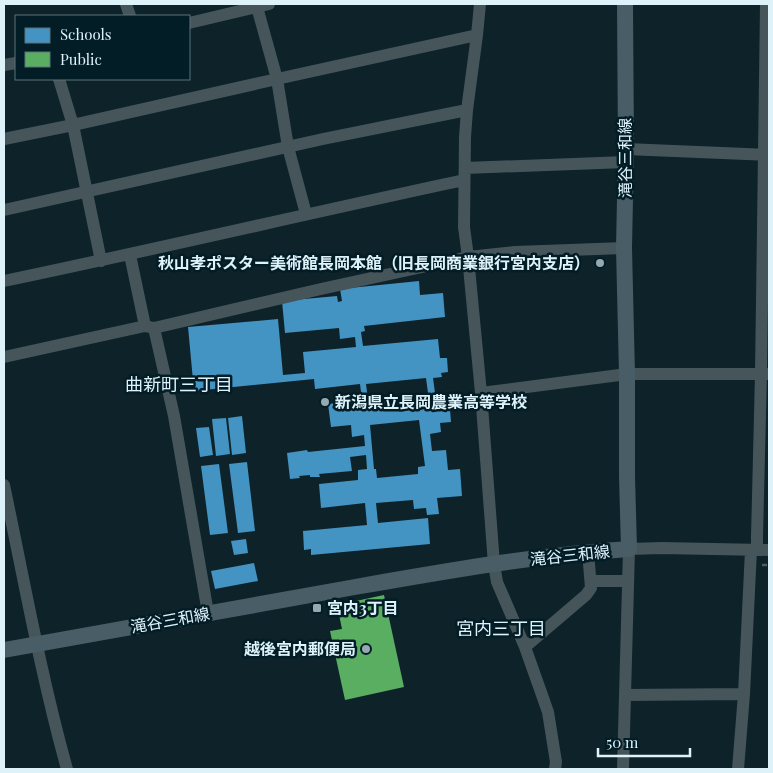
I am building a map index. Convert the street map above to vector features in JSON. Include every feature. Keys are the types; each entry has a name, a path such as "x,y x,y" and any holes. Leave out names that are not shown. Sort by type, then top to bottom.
{"main road":[{"name":"滝谷三和線","path":"4,650 474,566 629,548 626,477 624,248 626,4"}],"street":[{"path":"480,4 467,110 464,227 481,393 494,564 497,582 525,647 548,712 556,769"},
{"path":"738,769 744,694 763,550 757,537 765,374 766,4"},
{"path":"190,24 263,5 288,147 306,214"},
{"path":"4,139 477,35"},
{"path":"60,80 73,125 101,261"},
{"path":"4,210 389,125 467,110"},
{"path":"4,281 130,255 306,214 464,174 626,155 767,154"},
{"path":"4,358 468,257 516,252 624,248"},
{"path":"130,255 174,416 208,613"},
{"path":"481,393 626,374 765,374"},
{"path":"4,485 57,734 67,769"},
{"path":"623,769 629,548 763,550"},
{"path":"525,647 586,595 591,588 588,552"},
{"path":"591,581 627,581"},
{"path":"625,695 744,694"}],"building: Schools":[{"path":"419,281 420,295 443,293 445,317 364,326 365,331 361,332 363,346 438,339 440,358 447,358 448,372 441,373 442,377 433,378 435,393 437,392 438,398 449,397 451,422 440,423 441,432 430,434 432,451 446,450 448,470 460,469 462,496 437,498 439,514 427,515 426,508 414,509 413,500 376,503 378,523 428,518 430,544 311,555 311,549 304,550 303,531 367,525 365,503 321,508 319,484 358,480 358,470 367,469 366,455 350,457 352,471 319,474 320,477 310,477 310,475 290,479 287,453 365,446 364,435 352,437 351,425 331,427 328,404 362,400 360,384 315,389 314,379 194,391 188,327 278,319 283,375 305,373 303,352 356,347 355,337 340,339 339,328 285,333 282,301 337,296 338,302 342,301 340,289","holes":["426,378 428,393 368,400 366,384","419,420 425,466 418,467 418,474 377,478 376,469 374,469 370,425"]},
{"path":"242,416 246,453 232,455 228,418"},
{"path":"226,418 230,454 216,456 212,419"},
{"path":"209,427 213,455 200,457 196,428"},
{"path":"247,462 255,531 238,533 229,464"},
{"path":"219,464 228,533 210,535 201,466"},
{"path":"246,539 248,553 234,555 231,541"},
{"path":"254,563 258,581 215,589 211,571"}],"building: Public":[{"path":"384,595 404,687 345,700 330,631 342,629 337,605"}],"place":[{"name":"秋山孝ポスター美術館長岡本館（旧長岡商業銀行宮内支店）","path":"600,263"},
{"name":"新潟県立長岡農業高等学校","path":"325,402"},
{"name":"宮内3丁目","path":"317,608"},
{"name":"越後宮内郵便局","path":"366,649"}],"district":[{"name":"曲新町三丁目","path":"179,385"},
{"name":"宮内三丁目","path":"501,629"}]}
